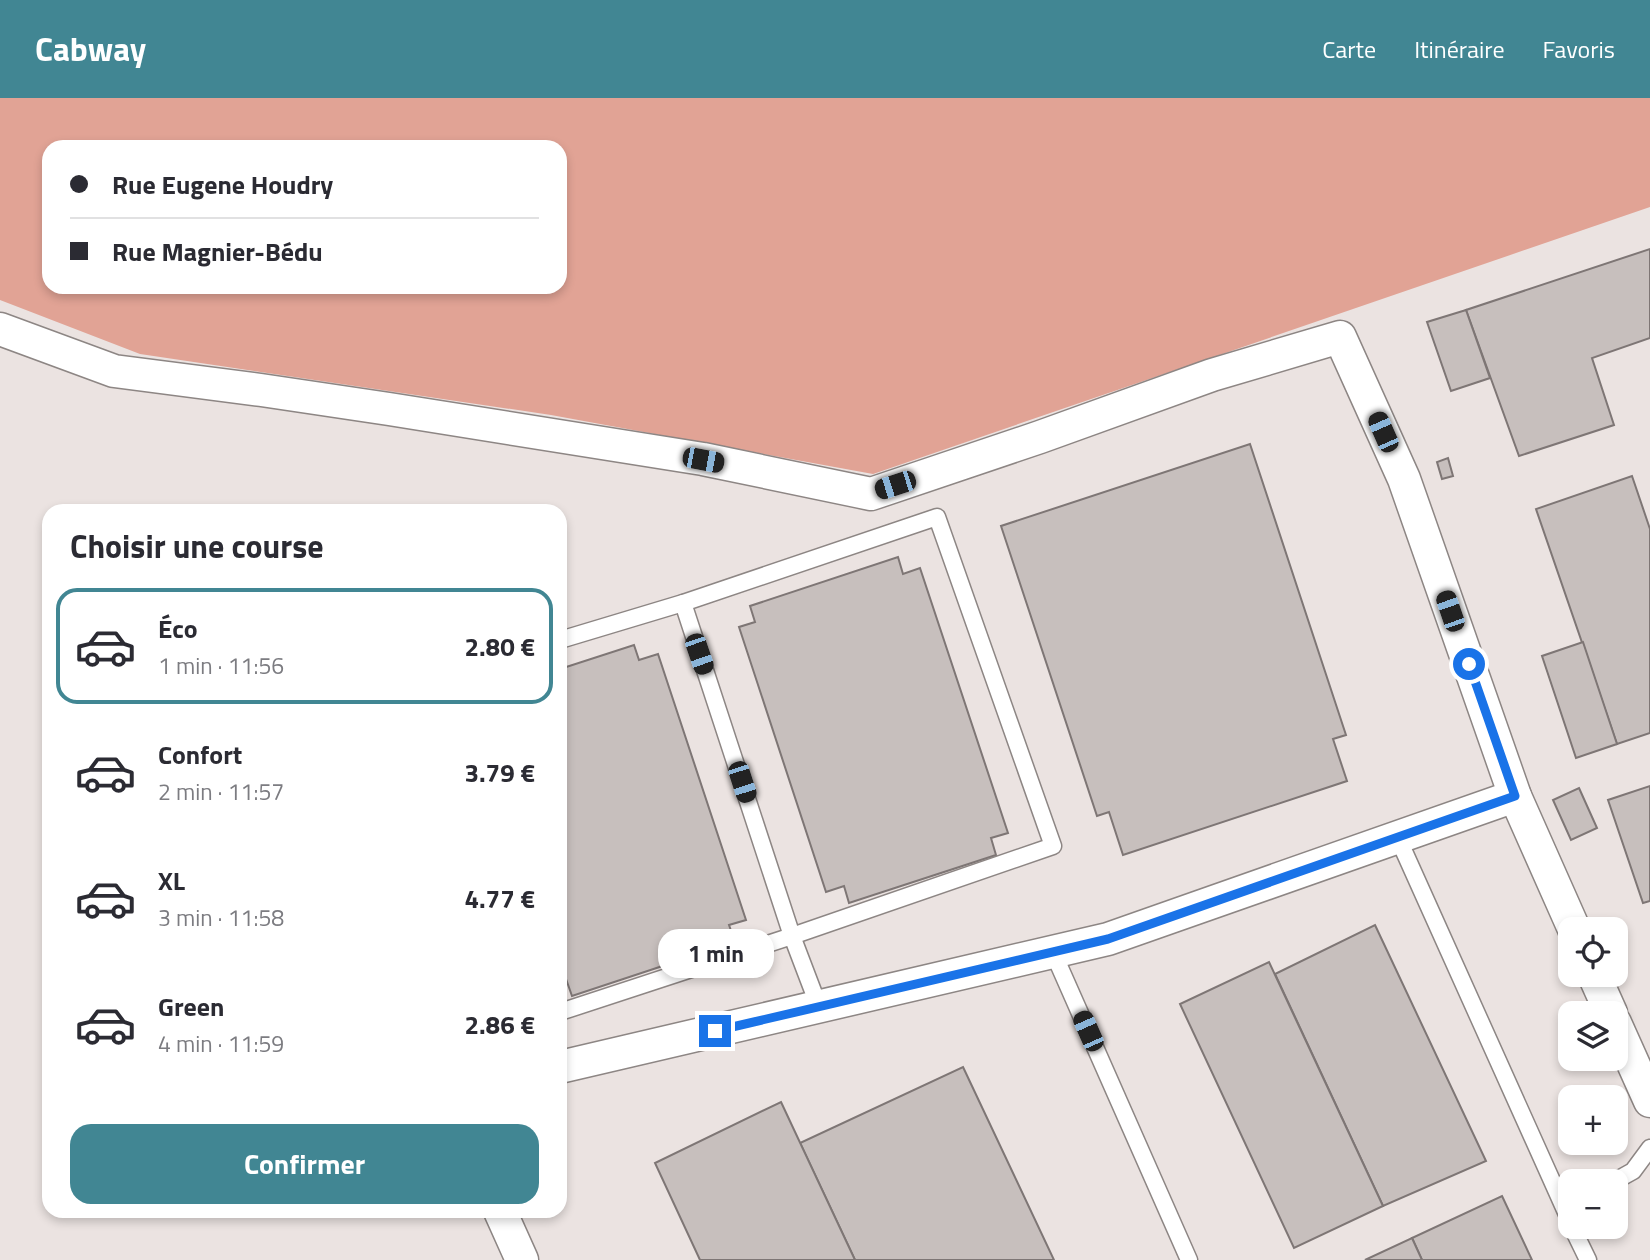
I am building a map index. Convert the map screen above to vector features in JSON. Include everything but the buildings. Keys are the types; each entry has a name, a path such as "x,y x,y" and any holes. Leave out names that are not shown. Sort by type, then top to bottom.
{"street":[{"path":"0,329 114,371 351,403 689,457 871,494 1212,375 1340,337 1404,480 1515,796 1569,917"},
{"path":"567,1065 1108,939 1515,796"},
{"path":"1628,1052 1650,1101"},
{"path":"503,1218 522,1260"}],"lane":[{"path":"567,638 683,603 937,517 1053,846 567,1010"},
{"path":"683,603 792,936 819,1007"},
{"path":"1398,838 1558,1191"},
{"path":"1053,952 1189,1260"},
{"path":"1628,1174 1650,1148"},
{"path":"1577,1239 1587,1260"}],"shaded area":[{"path":"0,98 1650,98 1650,207 873,474 551,415 140,354 0,300"}],"route":[{"path":"715,1031 1108,939 1515,796 1469,664"}]}
